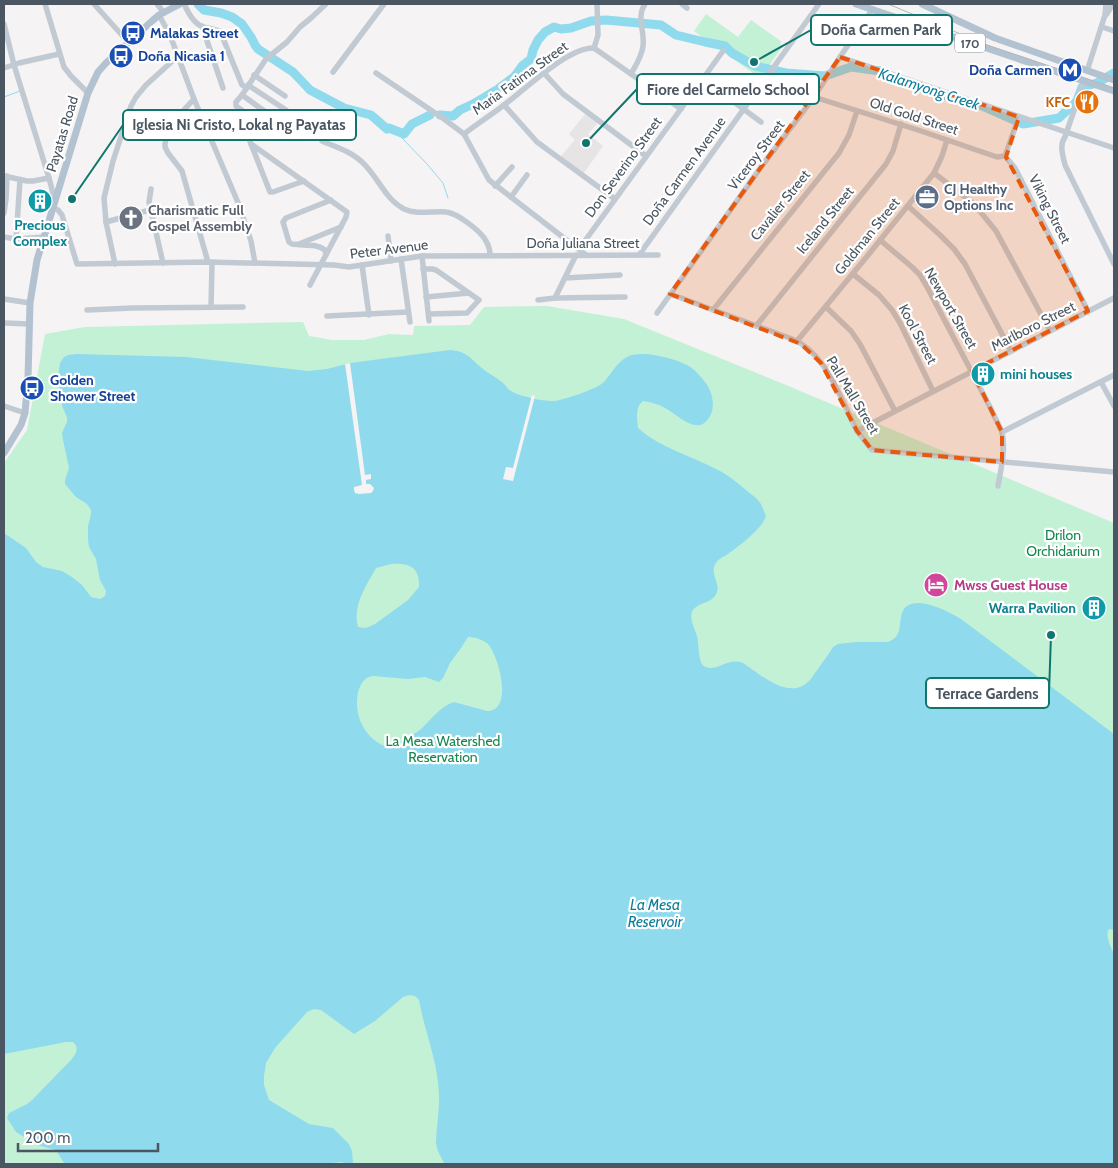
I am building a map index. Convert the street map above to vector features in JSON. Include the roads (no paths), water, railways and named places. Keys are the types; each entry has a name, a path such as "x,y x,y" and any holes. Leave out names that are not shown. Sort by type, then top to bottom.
{"main road":[{"name":"Payatas Road","path":"4,453 21,425 25,413 28,394 30,302 37,260 88,93 98,72 162,14 180,4"},
{"name":"170","path":"856,4 1114,91"},
{"name":"170","path":"922,4 995,38 1114,80"}],"street":[{"path":"45,4 64,68 88,93"},
{"path":"94,4 129,43"},
{"path":"157,4 194,99 232,186 246,224 255,263"},
{"path":"184,4 196,23 220,31 242,85 286,110"},
{"path":"273,133 236,106 236,102 268,57 287,42 300,27 326,4"},
{"path":"333,72 384,4"},
{"path":"597,4 597,42 594,48 681,109"},
{"path":"631,74 642,55 644,43 641,9 645,4"},
{"name":"Doña Carmen Avenue","path":"639,255 819,4"},
{"path":"1106,4 1106,15"},
{"path":"1087,71 1106,15 1112,4"},
{"name":"Viceroy Street","path":"657,313 761,167 814,98 872,10"},
{"path":"4,24 14,65 49,178 54,204"},
{"path":"202,26 223,88"},
{"path":"1102,27 1114,31"},
{"name":"Maria Fatima Street","path":"464,134 558,63 579,51 594,48"},
{"name":"Don Severino Street","path":"555,298 578,252 723,52"},
{"path":"4,68 60,54"},
{"path":"115,264 106,222 104,198 113,161 131,106 136,97 146,85 178,56"},
{"path":"840,57 1019,117 1066,135 1114,148"},
{"path":"376,73 464,134 489,180 570,242 578,252"},
{"path":"544,73 563,94 646,156"},
{"path":"254,75 285,96"},
{"path":"703,79 761,122"},
{"path":"1084,81 1066,135 1066,144 1062,151 1065,165 1111,251 1114,264"},
{"path":"242,95 277,120"},
{"name":"Old Gold Street","path":"814,98 901,124 997,157 1006,156"},
{"path":"194,99 170,125 165,144 168,153 182,171 210,263 212,307"},
{"path":"504,105 537,142 615,200"},
{"name":"Cavalier Street","path":"713,310 839,153 849,135 857,111"},
{"path":"1006,156 1019,117"},
{"path":"242,122 270,192 304,180"},
{"name":"Iceland Street","path":"756,326 886,164 893,151 901,124"},
{"name":"Goldman Street","path":"797,341 934,173 947,140"},
{"path":"322,141 362,162 397,205 414,212 453,213 482,234 490,248 490,256"},
{"path":"251,144 347,212 310,286"},
{"name":"Viking Street","path":"1006,156 1015,168 1088,311"},
{"path":"495,186 512,167"},
{"path":"934,173 974,204 996,231 1050,331"},
{"path":"512,197 527,175"},
{"path":"4,213 6,199 5,176 33,181 49,178"},
{"path":"16,239 20,180"},
{"path":"151,189 150,210 164,263"},
{"path":"325,257 326,252 323,248 295,245 289,242 283,224 284,220 331,200"},
{"name":"Peter Avenue","path":"54,204 62,215 76,264 255,263 334,264 346,267 422,256 509,255"},
{"path":"908,206 954,249 965,264 1011,351"},
{"path":"106,222 150,210"},
{"path":"295,245 341,227"},
{"path":"4,236 16,239 44,237"},
{"path":"388,236 392,261"},
{"name":"Newport Street","path":"880,240 920,275 932,294 1002,432 1004,445 998,486"},
{"path":"568,255 573,249 570,242"},
{"name":"Doña Juliana Street","path":"509,255 568,255 578,252 586,255 658,255"},
{"path":"422,256 423,269 426,297 429,317 467,313 479,300 436,270 423,269"},
{"path":"401,259 410,322"},
{"path":"362,265 369,314"},
{"name":"Kool Street","path":"853,274 879,295 892,310 933,391"},
{"path":"565,278 620,275"},
{"path":"426,297 469,293"},
{"name":"Pall Mall Street","path":"670,294 797,341 807,348 821,363 857,431 872,450 1114,472"},
{"path":"538,300 625,297"},
{"name":"Marlboro Street","path":"857,431 1114,298"},
{"path":"4,299 30,302"},
{"path":"86,310 243,306"},
{"path":"826,306 851,330 895,411"},
{"path":"327,316 408,312"},
{"path":"4,323 29,324"},
{"path":"1002,432 1114,375"},
{"path":"1101,382 1114,406"},
{"path":"4,406 25,413"}],"water":[{"name":"La Mesa Reservoir","path":"450,350 468,356 515,393 551,401 573,396 600,385 620,362 633,355 660,356 686,365 698,374 710,391 713,407 706,421 701,425 695,425 654,403 643,401 640,403 638,410 638,428 656,441 728,476 756,498 766,516 750,537 717,561 714,567 714,574 718,588 717,592 713,599 693,610 692,619 697,636 699,656 705,667 714,668 738,662 743,663 776,684 794,688 802,686 810,680 833,647 838,644 888,642 893,640 898,634 902,613 906,607 921,603 939,608 961,619 1114,734 1114,930 1108,930 1108,937 1114,954 1114,1164 445,1164 439,1154 436,1143 439,1088 435,1063 419,1000 415,996 409,995 403,997 375,1021 354,1034 321,1010 314,1009 307,1012 275,1048 266,1063 264,1085 269,1100 309,1124 333,1128 349,1144 353,1163 64,1164 56,1150 37,1145 16,1132 7,1118 9,1113 32,1100 71,1060 77,1049 73,1042 66,1042 4,1054 4,533 26,548 36,562 43,567 62,571 72,577 82,585 91,597 100,599 105,596 106,591 100,580 96,559 89,547 88,526 91,510 65,484 69,468 62,433 67,417 62,406 62,395 58,384 60,363 64,357 76,354 186,357 308,371 327,369 350,363","holes":["391,564 403,564 412,568 418,575 419,587 408,600 375,624 366,628 358,627 358,604 364,589 376,568","468,637 478,638 487,643 496,659 502,682 502,693 500,702 495,709 487,711 454,702 440,710 417,732 399,741 385,746 371,737 365,730 358,715 357,697 364,680 373,676 408,679 425,677 439,682"]}],"waterway":[{"name":"Kalamyong Creek","path":"198,4 204,10 232,17 242,24 258,49 293,72 310,90 344,108 371,115 387,129 389,128 404,134 412,124 430,115"},
{"name":"Kalamyong Creek","path":"440,115 453,116 460,110 498,89 515,76 523,65 531,59 538,40 545,32 554,27 561,29 571,28 591,21 606,20 661,25 676,35 725,46 732,53 755,66 786,73 825,76 851,67 880,71"},
{"name":"Kalamyong Creek","path":"982,106 1023,124 1059,118 1077,101 1082,87 1097,83 1114,73"},
{"name":"Kalamyong Creek","path":"904,81 929,91 958,99"},
{"path":"4,97 20,91"},
{"path":"399,132 402,138 443,183 448,198"}],"railway":[{"path":"888,4 987,45 1114,88"}],"place":[{"name":"Malakas Street","path":"133,33"},
{"name":"Doña Nicasia 1","path":"121,56"},
{"name":"Doña Carmen Park","path":"754,62"},
{"name":"Doña Carmen","path":"1070,70"},
{"name":"KFC","path":"1087,102"},
{"name":"Fiore del Carmelo School","path":"586,143"},
{"name":"CJ Healthy Options Inc","path":"927,197"},
{"name":"Iglesia Ni Cristo, Lokal ng Payatas","path":"72,199"},
{"name":"Precious Complex","path":"40,201"},
{"name":"Charismatic Full Gospel Assembly","path":"131,218"},
{"name":"mini houses","path":"983,374"},
{"name":"Golden Shower Street","path":"32,388"},
{"name":"Mwss Guest House","path":"936,585"},
{"name":"Warra Pavilion","path":"1094,608"},
{"name":"Terrace Gardens","path":"1051,635"}],"park label":[{"name":"Drilon Orchidarium","path":"1063,544"},
{"name":"La Mesa Watershed Reservation","path":"443,750"}]}
